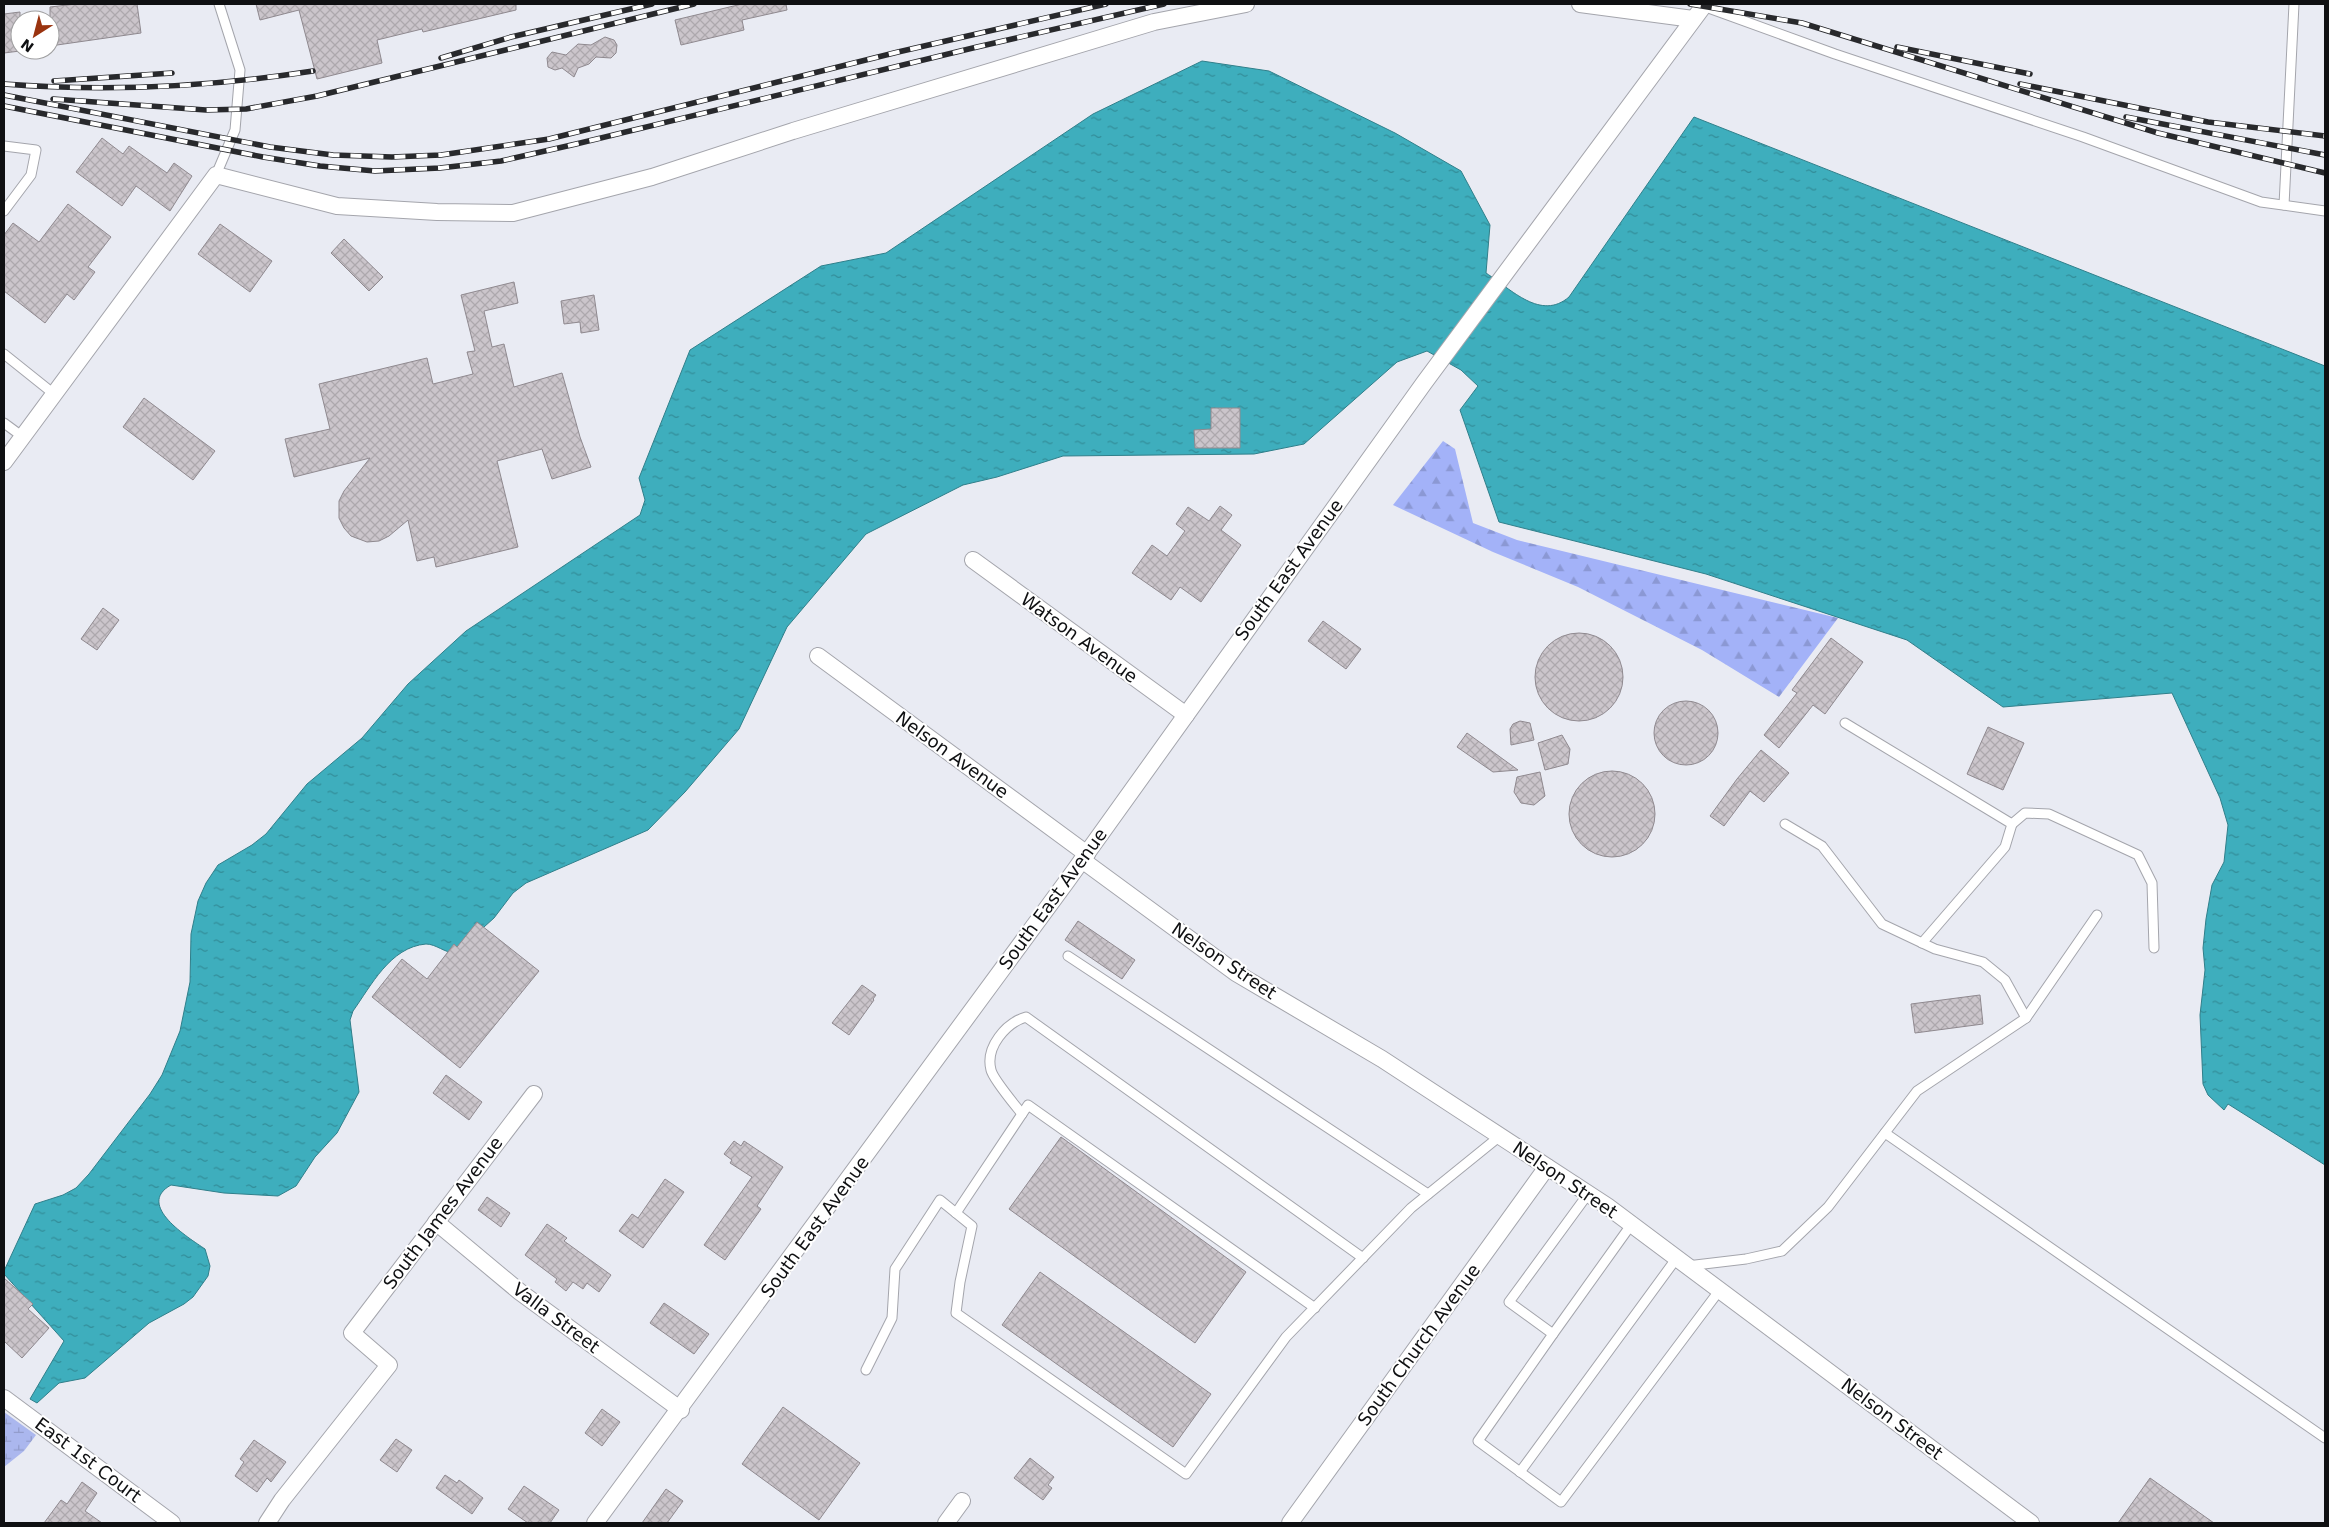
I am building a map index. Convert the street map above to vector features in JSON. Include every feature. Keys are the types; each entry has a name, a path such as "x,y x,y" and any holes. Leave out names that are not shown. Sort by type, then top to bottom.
{"street":[{"path":"4,462 216,175 337,206 437,212 513,213 652,177 792,131 1145,24 1246,4"},
{"path":"1580,4 1693,19"},
{"name":"South East Avenue","path":"597,1523 1085,857 1424,383 1704,5"},
{"name":"Watson Avenue","path":"973,560 1186,715"},
{"name":"Nelson Avenue","path":"818,656 1085,857"},
{"name":"Nelson Street","path":"1085,857 1236,972 1382,1059 1588,1194 2031,1523"},
{"name":"South James Avenue","path":"267,1523 282,1500 389,1365 352,1333 534,1094"},
{"name":"South Church Avenue","path":"1290,1523 1547,1167"},
{"name":"Valla Street","path":"436,1222 520,1292 681,1410"},
{"name":"East 1st Court","path":"4,1398 172,1523"},
{"path":"946,1523 962,1501"}],"lane":[{"path":"216,175 235,130 240,70 219,4"},
{"path":"2284,205 2294,4"},
{"path":"1704,5 1835,54 2083,137 2261,202 2325,211"},
{"path":"4,146 36,150 31,175 4,211"},
{"path":"4,354 54,394"},
{"path":"4,424 22,437"},
{"path":"1845,722 2012,824"},
{"path":"1922,943 2004,847 2012,824 2025,813 2049,814 2138,855 2152,883 2154,948"},
{"path":"1786,824 1822,846 1882,924 1935,949 1983,962 2005,980 2026,1018"},
{"path":"1520,1472 1682,1262 1746,1259 1782,1251 1828,1207 1917,1091 2026,1018 2097,915"},
{"path":"1068,956 1428,1194"},
{"path":"1022,1114 991,1071 990,1056 1001,1034 1014,1021 1026,1017 1363,1258"},
{"path":"956,1213 1028,1105 1315,1308"},
{"path":"1885,1133 2325,1438"},
{"path":"866,1370 892,1318 895,1269 940,1200 972,1226 960,1282 956,1313 1186,1474 1286,1337 1411,1208 1500,1136"},
{"path":"1553,1334 1510,1302 1588,1194"},
{"path":"1631,1225 1478,1442 1560,1502 1719,1291"}],"green space":[{"path":"1443,441 1455,449 1473,523 1517,540 1838,618 1779,697 1702,650 1578,587 1493,552 1393,505"},
{"path":"4,1412 36,1435 24,1451 4,1467"}],"water":[{"path":"1202,61 1269,71 1395,133 1461,171 1490,225 1486,273 1516,294 1537,304 1548,306 1558,304 1569,297 1694,117 2325,366 2325,1165 2228,1104 2224,1110 2208,1095 2203,1084 2200,1015 2205,970 2203,948 2212,885 2224,862 2228,825 2220,798 2172,693 2003,707 1907,640 1706,574 1499,522 1460,410 1478,386 1461,370 1427,351 1397,362 1304,444 1254,454 1063,456 997,477 963,485 866,534 787,627 739,729 685,792 648,830 526,883 513,893 494,918 455,953 426,944 402,952 392,960 367,990 353,1011 350,1020 359,1092 337,1133 315,1157 296,1186 278,1196 224,1193 171,1185 161,1193 159,1202 168,1220 205,1249 210,1266 208,1276 193,1297 149,1323 85,1378 59,1383 37,1403 30,1399 64,1341 4,1274 4,1271 35,1204 63,1195 76,1188 89,1174 150,1094 162,1075 180,1031 190,982 191,934 198,901 206,883 218,865 252,845 266,834 307,784 362,738 408,684 466,631 640,515 645,500 639,478 690,350 821,266 886,253 1093,114"}],"building":[{"path":"76,4 137,4 141,33 60,45 60,10 50,10 50,7"},
{"path":"256,4 516,4 516,10 423,32 422,29 377,40 382,63 317,79 299,10 260,20"},
{"path":"742,4 786,4 787,10 742,20 744,30 681,45 675,20"},
{"path":"10,13 10,52 4,53 4,14"},
{"path":"605,37 614,40 617,45 616,53 611,58 596,57 589,64 578,68 574,77 562,68 555,70 548,67 547,58 552,52 566,55 578,44 591,45"},
{"path":"102,138 123,154 129,146 167,173 174,163 192,176 170,211 136,186 122,206 76,172"},
{"path":"68,204 111,237 88,267 95,272 74,300 67,294 45,323 4,291 4,235 13,223 39,242"},
{"path":"220,224 272,261 250,292 198,254"},
{"path":"344,239 383,277 369,291 331,253"},
{"path":"514,282 518,303 484,311 492,347 504,344 514,387 562,373 580,437 591,467 552,479 542,449 497,461 518,547 436,567 434,557 417,561 408,520 389,536 379,541 367,542 351,536 339,518 339,501 344,491 370,458 294,477 285,439 330,429 319,384 427,358 433,384 473,374 467,352 475,351 461,295"},
{"path":"594,295 599,330 581,333 580,322 564,324 561,301"},
{"path":"144,398 215,451 193,480 123,427"},
{"path":"1211,408 1240,408 1240,448 1195,448 1194,430 1211,429"},
{"path":"1220,506 1232,515 1221,530 1241,545 1201,602 1180,587 1171,600 1132,573 1152,545 1167,556 1185,531 1176,524 1188,507 1209,521"},
{"path":"103,608 119,620 97,650 81,639"},
{"path":"1323,621 1361,649 1346,669 1308,641"},
{"path":"1579,633 1596,637 1610,646 1619,660 1623,677 1619,694 1610,708 1596,717 1579,721 1562,717 1548,708 1539,694 1535,677 1539,660 1548,646 1562,637"},
{"path":"1831,638 1863,662 1825,714 1813,705 1779,748 1764,735 1797,693 1792,690"},
{"path":"1686,701 1698,704 1709,710 1715,721 1718,733 1715,745 1709,756 1698,762 1686,765 1674,762 1663,756 1657,745 1654,733 1657,721 1663,710 1674,704"},
{"path":"1520,721 1530,723 1534,740 1511,745 1510,729 1513,724"},
{"path":"1988,727 2024,743 2003,790 1967,774"},
{"path":"1467,733 1518,770 1493,772 1457,747"},
{"path":"1562,735 1570,749 1568,764 1545,770 1538,743"},
{"path":"1761,750 1789,773 1764,802 1750,791 1724,826 1710,816"},
{"path":"1612,771 1629,774 1643,783 1652,797 1655,814 1652,831 1643,845 1629,854 1612,857 1595,854 1581,845 1572,831 1569,814 1572,797 1581,783 1595,774"},
{"path":"1540,772 1545,796 1534,805 1521,803 1514,792 1517,777"},
{"path":"1078,921 1135,960 1122,979 1065,940"},
{"path":"477,922 539,971 460,1068 372,997 402,959 427,979 454,944 457,947"},
{"path":"862,985 876,995 849,1035 832,1023"},
{"path":"1980,995 1983,1024 1915,1033 1911,1004"},
{"path":"446,1075 482,1102 469,1120 433,1093"},
{"path":"1061,1137 1246,1272 1195,1343 1009,1209"},
{"path":"734,1141 741,1146 744,1141 783,1167 757,1206 761,1209 725,1260 704,1245 752,1177 730,1163 732,1160 724,1154"},
{"path":"665,1179 684,1192 643,1248 619,1231 632,1214 638,1218"},
{"path":"487,1197 510,1213 501,1227 478,1210"},
{"path":"547,1224 567,1238 564,1241 611,1275 599,1292 587,1283 583,1289 573,1282 566,1291 555,1282 557,1279 525,1255"},
{"path":"1040,1272 1211,1394 1173,1447 1002,1325"},
{"path":"4,1278 33,1304 28,1309 49,1328 22,1358 4,1341"},
{"path":"664,1303 709,1334 694,1354 650,1323"},
{"path":"783,1407 860,1463 819,1520 742,1464"},
{"path":"602,1409 620,1422 602,1446 585,1433"},
{"path":"396,1439 412,1450 397,1472 380,1460"},
{"path":"254,1440 286,1462 271,1482 267,1478 257,1492 235,1476 244,1462 240,1459"},
{"path":"1030,1458 1054,1477 1048,1485 1052,1488 1043,1500 1014,1478"},
{"path":"445,1475 457,1483 459,1480 483,1498 472,1514 436,1488"},
{"path":"2150,1478 2214,1523 2118,1523"},
{"path":"82,1482 97,1493 85,1511 102,1523 44,1523 61,1500 67,1504"},
{"path":"524,1486 559,1510 550,1523 528,1523 508,1509"},
{"path":"666,1489 683,1501 667,1523 642,1523"}],"railway":[{"path":"441,58 511,37 652,4"},
{"path":"53,99 206,110 246,109 317,96 694,4"},
{"path":"4,95 270,147 333,155 392,157 441,155 549,139 898,52 1106,4"},
{"path":"4,106 263,157 320,166 375,171 440,168 501,161 1164,4"},
{"path":"1690,4 1802,23 2158,133 2325,173"},
{"path":"1897,47 2030,74"},
{"path":"4,84 120,88 236,81 313,71"},
{"path":"54,81 172,73"},
{"path":"2020,84 2208,122 2325,136"},
{"path":"2126,117 2325,155"}]}
